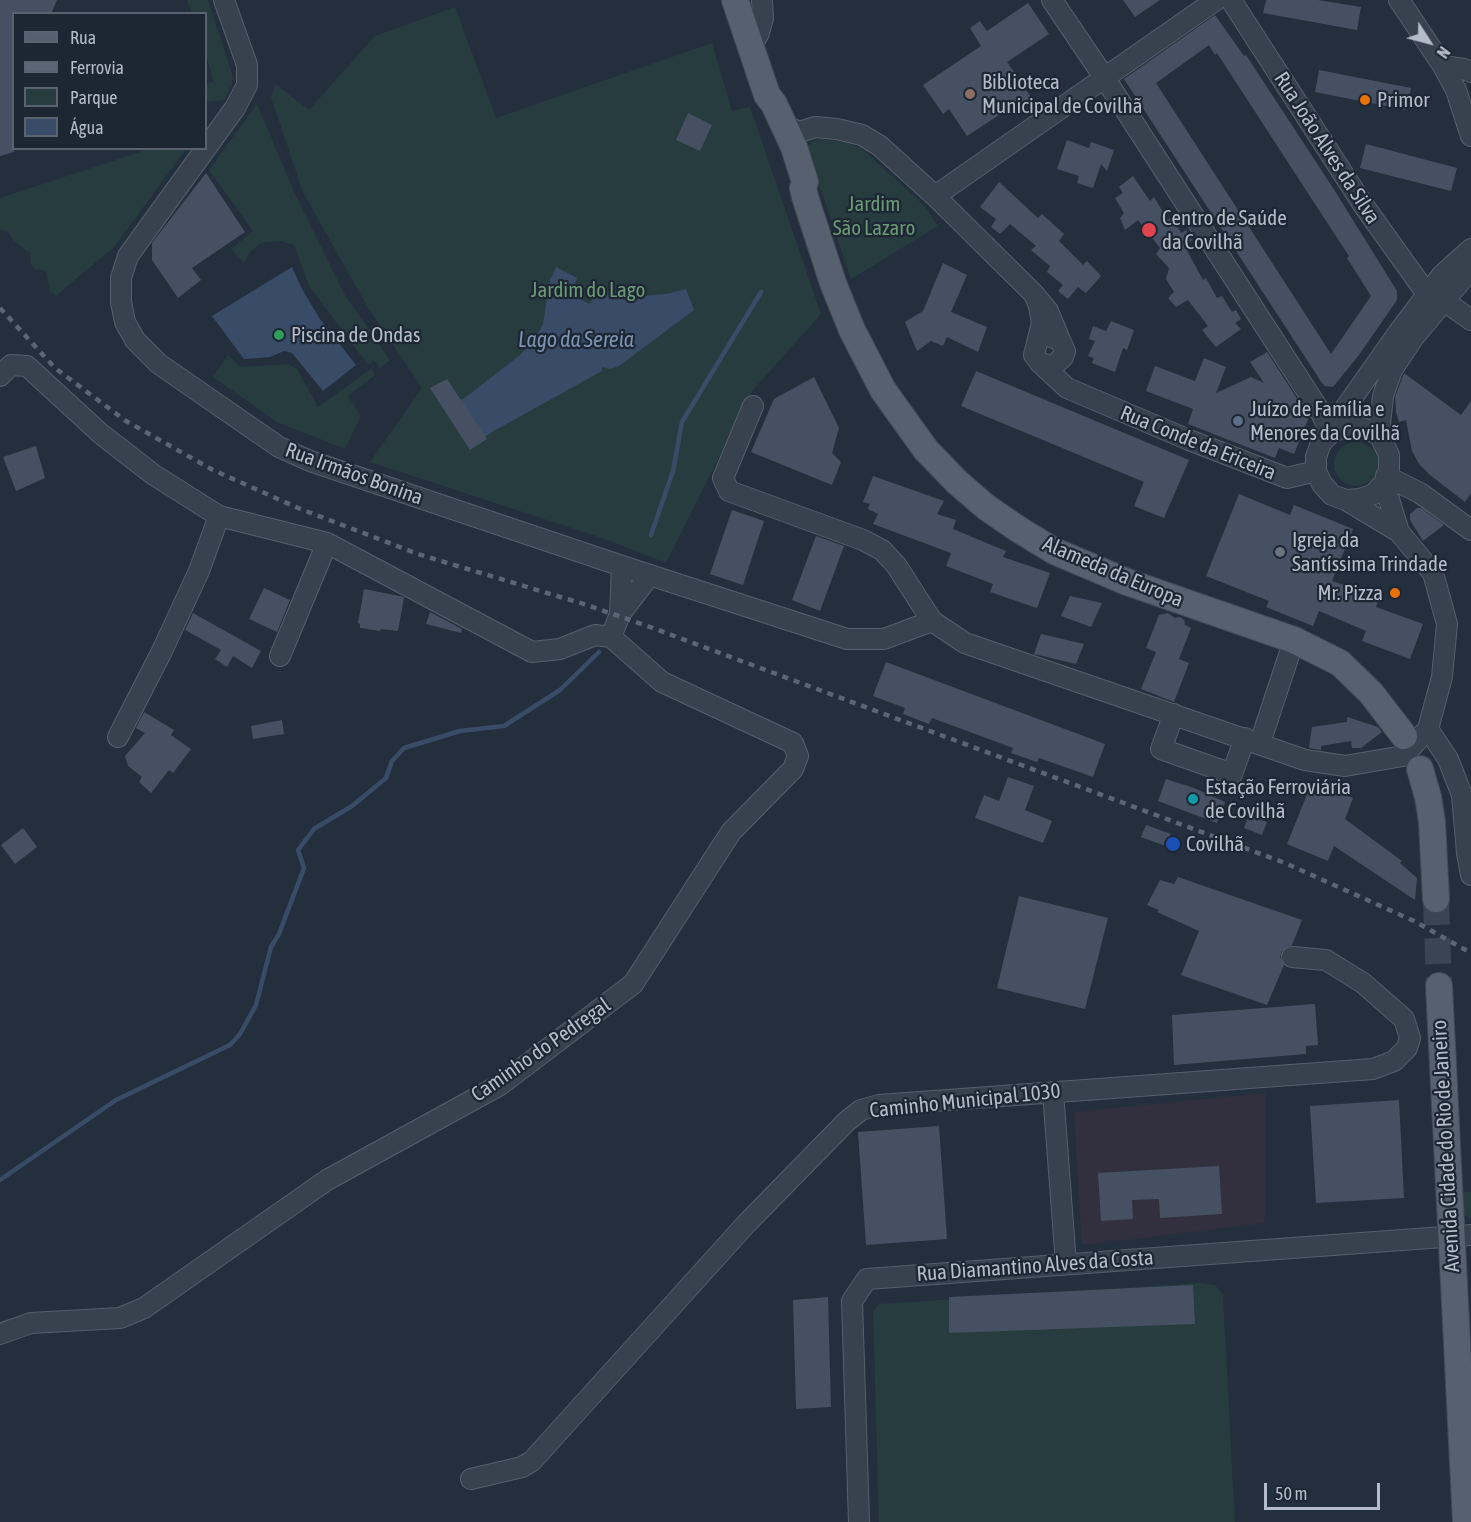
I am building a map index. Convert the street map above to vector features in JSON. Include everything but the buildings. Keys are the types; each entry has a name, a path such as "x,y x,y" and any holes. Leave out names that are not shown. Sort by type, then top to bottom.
{"main road":[{"name":"Alameda da Europa","path":"735,0 750,47 805,182 803,188"},
{"name":"Alameda da Europa","path":"781,120 764,106 798,184 803,188 833,283 852,330 896,411 926,450 957,482 1002,518 1054,551 1127,582 1294,640"},
{"path":"1294,640 1340,663 1416,733"},
{"path":"1420,770 1432,822 1436,899"},
{"name":"Avenida Cidade do Rio de Janeiro","path":"1439,986 1461,1235 1466,1522"}],"street":[{"name":"Rua Irmãos Bonina","path":"207,148 236,108 247,85 247,65 224,0"},
{"path":"750,47 759,33 763,18 762,0"},
{"path":"1052,0 1334,431"},
{"path":"935,196 1216,0"},
{"name":"Rua João Alves da Silva","path":"1231,0 1364,206 1435,297 1471,320"},
{"path":"1399,0 1443,66 1456,90 1471,136"},
{"path":"1443,66 1471,72"},
{"path":"781,120 800,137 815,127"},
{"path":"781,120 804,120 815,127 861,135 880,146 935,196 1034,294 1048,311 1062,349 1063,364 1067,375 1082,395"},
{"name":"Rua Irmãos Bonina","path":"205,150 128,256 121,278 121,302 125,322 135,340 159,364 279,447 310,461 847,639 885,639 932,621"},
{"path":"1471,249 1442,275 1435,297 1414,337 1392,370 1383,396 1378,434 1389,455 1420,493 1471,530"},
{"path":"1334,431 1341,414 1358,388 1435,297 1471,269"},
{"path":"1034,294 1042,323 1035,345 1035,355 1040,363 1053,366 1062,349"},
{"path":"1038,341 1047,336 1062,349"},
{"name":"Rua Conde da Ericeira","path":"1040,363 1058,381 1082,395 1189,440 1287,478 1316,471"},
{"path":"0,376 11,365 27,366 101,434 154,475 219,516 327,543 532,652 560,649 595,635 610,638 620,614 650,575"},
{"path":"753,406 723,477 729,491 863,540 882,550 896,565 932,621 965,643 1253,740 1305,760 1345,766 1403,756 1442,676 1447,624 1433,573 1399,532 1346,500 1332,495 1322,484 1316,471 1316,457 1321,443 1334,431 1345,427 1359,427 1378,434"},
{"path":"1346,500 1360,500 1374,494 1385,480 1389,470 1389,455"},
{"path":"1385,480 1420,493"},
{"path":"1385,480 1399,532"},
{"path":"118,737 162,651 199,571 219,516"},
{"path":"280,656 327,543"},
{"path":"620,614 622,566"},
{"name":"Caminho do Pedregal","path":"0,1334 31,1323 120,1318 144,1308 327,1180 500,1085 633,984 731,832 793,769 798,756 792,743 662,682 610,638"},
{"path":"1174,714 1161,749 1232,774 1253,740 1294,640"},
{"path":"1416,733 1448,759 1462,795 1471,875"},
{"name":"Caminho Municipal 1030","path":"471,1479 522,1467 532,1461 747,1223 847,1121 861,1110 879,1105 1373,1070 1394,1061 1407,1048 1410,1038 1404,1019 1364,983 1326,960 1292,957"},
{"path":"1053,1092 1066,1264"},
{"name":"Rua Diamantino Alves da Costa","path":"859,1522 852,1301 867,1279 1461,1235"}],"shaded area":[{"path":"1265,1093 1265,1223 1082,1245 1074,1112"}],"green space":[{"path":"187,0 208,0 233,77 232,85 224,100 207,102 207,84 214,81 207,59 207,12 192,12"},
{"name":"Jardim do Lago","path":"455,7 496,118 712,43 732,111 750,107 821,314 752,391 666,563 605,539 370,462 422,388 367,306 303,192 271,97 275,84 309,110 375,36"},
{"path":"257,104 295,194 345,295 390,360 380,368 374,360 368,365 309,286 294,245 280,241 261,243 249,253 244,263 231,249 253,231 209,170"},
{"name":"Jardim São Lazaro","path":"821,139 846,142 861,148 924,205 938,226 851,279 807,148 812,141"},
{"path":"146,150 185,150 115,246 56,296 50,291 46,271 34,269 30,253 15,242 7,231 0,230 0,198"},
{"path":"228,355 240,367 288,364 297,369 318,407 372,368 375,375 348,396 361,416 345,449 277,422 213,377"},
{"path":"1356,442 1365,443 1372,448 1377,455 1377,473 1372,480 1365,485 1356,486 1347,485 1340,480 1335,473 1334,464 1335,455 1340,448 1347,443"},
{"path":"1463,1192 1471,1192 1471,1219 1464,1215"},
{"path":"1199,1283 1215,1285 1223,1294 1235,1522 879,1522 873,1311 879,1304"}],"water":[{"name":"Piscina de Ondas","path":"292,267 320,319 356,365 323,391 292,353 284,351 270,357 244,359 212,316"},
{"name":"Lago da Sereia","path":"556,267 577,278 570,294 590,304 599,288 625,295 642,296 686,289 694,310 619,366 610,369 602,367 602,371 469,447 446,410 520,355 536,337 543,324 550,280"}],"waterway":[{"path":"651,535 673,471 682,422 761,292"},
{"path":"0,1180 116,1100 230,1045 240,1034 256,1005 271,947 279,934 304,868 298,850 314,829 352,806 386,778 392,761 404,748 460,731 504,726 560,690 599,652"}],"tunnel":[{"path":"1436,899 1439,986"}],"railway":[{"path":"0,308 55,368 126,421 213,470 298,508 418,554 587,605 650,627 1285,863 1414,921 1471,953"}],"place":[{"name":"Biblioteca Municipal de Covilhã","path":"970,94"},
{"name":"Primor","path":"1365,100"},
{"name":"Centro de Saúde da Covilhã","path":"1149,230"},
{"name":"Piscina de Ondas","path":"279,335"},
{"name":"Juízo de Família e Menores da Covilhã","path":"1238,421"},
{"name":"Igreja da Santíssima Trindade","path":"1280,552"},
{"name":"Mr. Pizza","path":"1395,593"},
{"name":"Estação Ferroviária de Covilhã","path":"1193,799"},
{"name":"Covilhã","path":"1173,844"}]}
